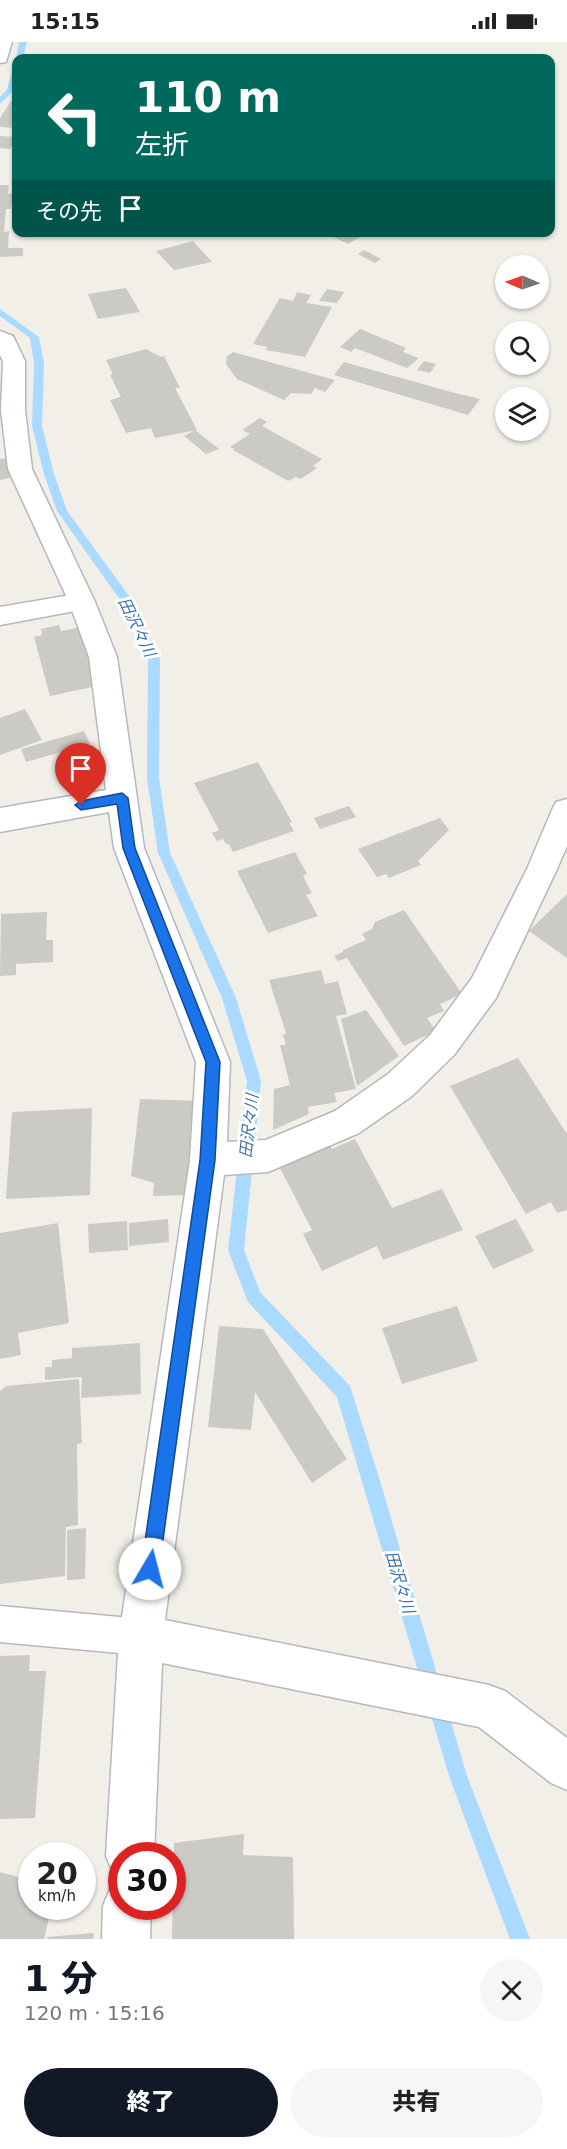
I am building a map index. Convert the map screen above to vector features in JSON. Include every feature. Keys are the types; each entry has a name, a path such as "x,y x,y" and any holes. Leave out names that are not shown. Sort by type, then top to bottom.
{"street":[{"path":"0,58 3,42"},
{"path":"0,338 5,341 14,361 13,410 20,469 82,602 103,657 129,848 213,1062 218,1160 141,1637 131,1842"},
{"path":"0,616 82,602"},
{"path":"0,820 122,798"},
{"path":"218,1160 268,1156 347,1122 400,1085 442,1045 484,988 542,869 567,810"},
{"path":"141,1637 489,1707 567,1767"},
{"path":"126,1939 127,1920"}],"lane":[{"path":"0,1624 141,1637"}],"building":[{"path":"12,101 12,128 0,127 0,118"},
{"path":"0,136 12,137 10,149 0,148"},
{"path":"0,185 9,185 8,194 12,193 12,201 11,209 6,209 4,232 9,231 8,248 23,248 23,256 0,257"},
{"path":"333,237 360,237 348,244"},
{"path":"193,241 212,262 174,270 156,251"},
{"path":"364,250 381,259 375,263 358,254"},
{"path":"126,288 140,312 98,319 88,294"},
{"path":"327,289 344,292 337,303 319,301"},
{"path":"297,292 311,295 306,303 332,307 305,357 266,350 267,347 253,344 280,298 293,301"},
{"path":"360,329 406,348 403,352 419,358 407,368 355,348 351,352 340,347"},
{"path":"146,349 161,357 164,356 180,388 175,388 197,430 155,438 151,428 126,433 110,400 121,397 110,375 113,374 106,360"},
{"path":"233,352 335,380 325,392 315,388 311,394 291,393 284,400 237,379 226,364 227,356"},
{"path":"424,361 436,364 430,373 417,370"},
{"path":"344,362 480,399 468,415 334,375"},
{"path":"260,418 267,422 262,426 322,459 313,466 317,468 301,479 296,477 288,481 233,450 235,449 230,447 250,434 242,430"},
{"path":"195,430 219,449 206,454 184,436"},
{"path":"6,458 10,478 0,480 0,459"},
{"path":"59,625 61,631 82,627 97,686 50,696 34,637 42,635 41,629"},
{"path":"25,709 42,740 0,755 0,718"},
{"path":"84,731 90,744 26,762 21,749"},
{"path":"258,762 292,822 289,823 294,831 233,852 229,844 226,844 223,839 217,841 212,833 219,830 194,783"},
{"path":"349,806 356,817 320,829 314,818"},
{"path":"440,818 449,830 418,861 421,865 389,878 386,874 377,877 358,849"},
{"path":"295,852 307,874 303,876 312,893 306,895 318,916 268,933 237,871"},
{"path":"567,894 567,958 529,931"},
{"path":"404,910 462,994 440,1004 444,1011 427,1018 436,1031 404,1046 347,958 338,961 334,956 366,940 362,934 372,929 375,922"},
{"path":"47,912 46,940 53,940 53,962 16,964 16,975 0,976 1,914"},
{"path":"321,970 325,984 338,981 347,1014 336,1016 356,1089 334,1093 337,1102 308,1107 309,1114 273,1130 274,1089 290,1085 280,1045 286,1045 283,1035 286,1033 269,980"},
{"path":"366,1010 399,1056 357,1086 341,1019"},
{"path":"518,1058 567,1134 567,1210 557,1213 551,1202 526,1214 450,1086"},
{"path":"140,1099 201,1101 188,1195 153,1196 154,1183 131,1176"},
{"path":"92,1108 90,1195 6,1199 12,1112"},
{"path":"355,1139 392,1208 442,1189 463,1230 383,1260 377,1246 322,1271 303,1234 312,1230 280,1168 302,1158 300,1155 328,1143 332,1149"},
{"path":"168,1219 169,1242 129,1246 129,1223"},
{"path":"516,1219 534,1251 493,1269 475,1236"},
{"path":"127,1221 128,1250 89,1253 88,1224"},
{"path":"58,1223 69,1323 18,1333 21,1355 0,1359 0,1233"},
{"path":"457,1306 478,1361 402,1384 382,1328"},
{"path":"219,1326 263,1329 347,1459 312,1483 255,1392 251,1430 208,1427"},
{"path":"140,1343 141,1394 81,1398 82,1377 45,1380 45,1367 52,1367 52,1360 72,1358 72,1348"},
{"path":"79,1379 82,1443 77,1444 78,1525 66,1527 65,1576 0,1584 0,1391 6,1386"},
{"path":"86,1528 85,1579 67,1580 67,1530"},
{"path":"30,1655 29,1671 46,1671 35,1818 0,1819 0,1656"},
{"path":"244,1834 243,1855 293,1857 294,1939 172,1939 172,1920 186,1920 186,1842 182,1842"},
{"path":"0,1872 18,1877 18,1920 49,1920 44,1939 0,1939"},
{"path":"94,1933 93,1939 47,1939 47,1937"}],"waterway":[{"name":"田沢々川","path":"21,54 23,42"},
{"name":"田沢々川","path":"0,102 12,85"},
{"name":"田沢々川","path":"0,312 34,337 39,364 37,426 49,474 62,511 128,603 154,659 153,778 164,853 229,998 254,1081 236,1250 254,1297 344,1392 458,1776 520,1939"}],"route":[{"path":"81,805 122,798 129,848 213,1062 208,1160 150,1569"}]}
